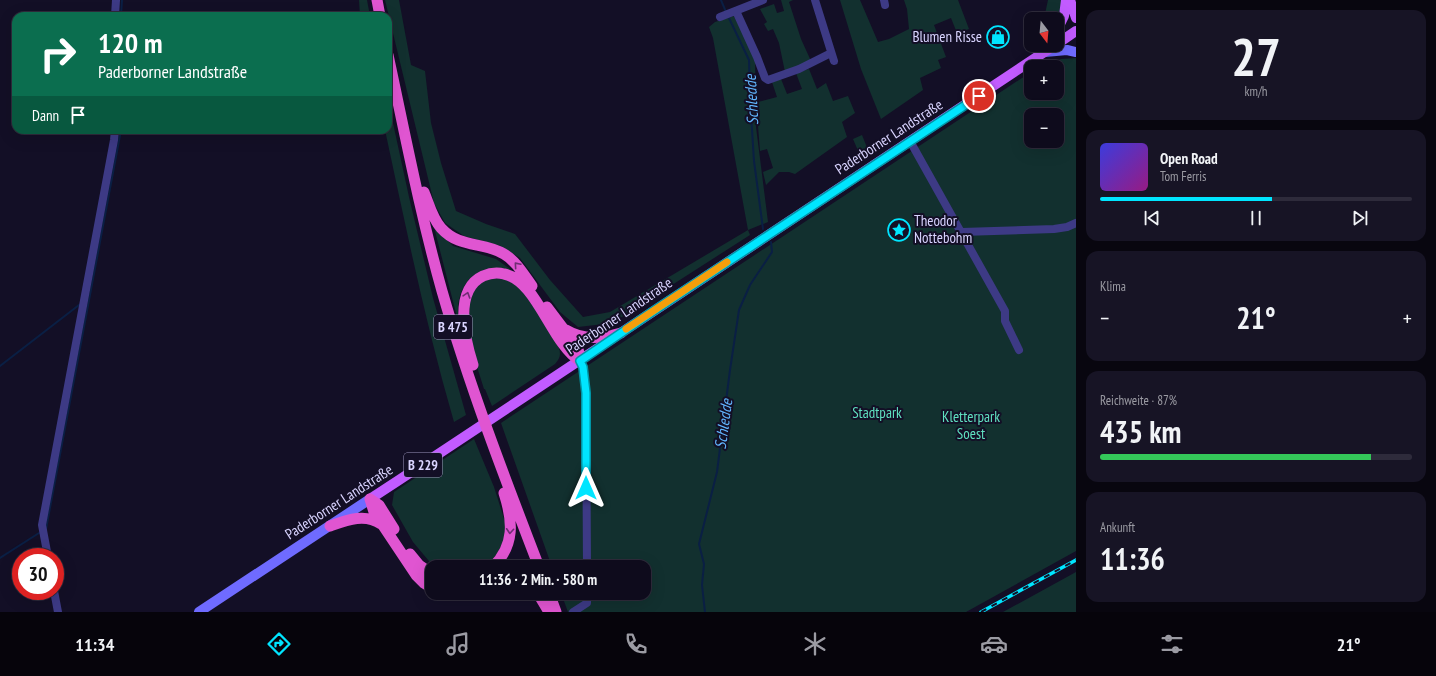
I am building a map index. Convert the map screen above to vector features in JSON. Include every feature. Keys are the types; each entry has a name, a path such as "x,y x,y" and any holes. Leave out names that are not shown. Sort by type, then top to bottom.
{"highway":[{"path":"377,0 379,12"},
{"name":"B 475","path":"392,74 425,226 442,291 475,393 536,560"},
{"path":"415,180 424,191 436,221 445,232 462,242 497,251 508,257 518,266 578,348 580,361"},
{"path":"475,393 476,373 466,338 464,310 465,299 468,290 475,281 482,276 491,273 507,274 521,282 533,297 570,353 580,361"},
{"path":"565,330 586,338 603,337 621,332"},
{"path":"498,560 504,553 509,542 511,530 509,512 501,482 501,465"},
{"path":"370,499 374,512 382,525 416,575 425,584"},
{"path":"370,499 377,503 381,508 413,558 425,570"},
{"path":"330,526 362,518 375,520 382,525"},
{"path":"542,600 549,612"},
{"path":"552,600 556,612"}],"main road":[{"path":"1064,16 1066,0"},
{"path":"1070,0 1076,18"},
{"name":"Paderborner Landstraße","path":"1064,39 1076,31"},
{"path":"1064,50 1076,52"},
{"name":"Paderborner Landstraße","path":"199,612 580,361 621,332 910,141 1041,52"}],"street":[{"path":"115,12 116,0"},
{"path":"720,17 763,0"},
{"path":"736,11 765,78 768,80 833,57 815,0"},
{"path":"46,548 42,525 114,134"},
{"path":"910,141 1005,311 1005,321 1019,350"},
{"path":"962,232 1054,229 1067,227 1076,223"},
{"path":"580,361 583,367 586,393 587,560"},
{"path":"56,600 58,612"},
{"path":"573,612 587,603 587,600"}],"green space":[{"path":"359,0 367,0 369,12 360,12"},
{"path":"385,0 399,0 411,65 425,71 431,123 441,163 456,211 486,224 515,234 550,280 583,317 610,312 748,230 750,235 622,317 604,324 578,327 560,312 520,258 501,246 464,236 445,223 434,203 392,29 392,12 388,12"},
{"path":"781,0 793,0 789,2 801,39 811,61 785,72 779,43 773,29 768,31 764,24 767,22 760,9 774,4 777,13 784,11"},
{"path":"840,0 860,0 878,42 889,39 909,29 907,9 904,0 958,0 969,29 957,33 951,18 934,25 946,57 938,60 941,68 920,78 923,90 881,119 861,69"},
{"path":"1048,0 1061,0 1061,12 1045,12"},
{"path":"734,16 755,58 756,127 768,222 748,230 713,38 709,27 715,22"},
{"name":"Stadtpark","path":"1076,58 1076,551 966,612 568,612 564,600 651,600 651,560 550,560 501,423 1024,77 1024,100 1064,100 1064,60 1059,60"},
{"path":"809,69 817,89 826,83 833,101 848,96 855,113 842,122 847,137 795,174 789,172 779,172 766,185 763,172 773,168 767,149 760,151 758,102 777,97 772,82 781,79 787,94 802,89 796,73"},
{"path":"392,118 433,298 466,415 454,422 425,313 386,134 392,134"},
{"path":"862,135 870,155 862,160 853,139"},
{"path":"434,227 453,246 496,259 514,272 496,268 487,269 472,277 462,291 459,300 459,325"},
{"path":"488,277 507,278 523,289 559,348 560,353 555,364 492,406 484,389 473,354 467,310 472,289"},
{"path":"474,439 494,487 506,525 504,540 497,554 491,560 428,560 413,542 392,505 394,492"},
{"path":"1076,572 1076,612 1003,612"}],"waterway":[{"path":"121,12 122,0"},
{"name":"Schledde","path":"721,0 726,12"},
{"name":"Schledde","path":"728,16 749,60 754,161 763,229"},
{"path":"46,529 120,134"},
{"name":"Schledde","path":"705,612 702,585 704,564 699,544 717,472 739,310 750,285 772,252 771,242"},
{"path":"0,366 79,305"},
{"path":"0,558 39,533"}],"railway":[{"path":"981,612 1076,560"}],"slow traffic":[{"path":"626,329 727,262"}],"place":[{"name":"Blumen Risse","path":"998,37"},
{"name":"Theodor Nottebohm","path":"899,230"}],"route":[{"path":"586,488 586,393 583,367 580,361 979,96"}],"park label":[{"name":"Kletterpark Soest","path":"971,426"}]}
